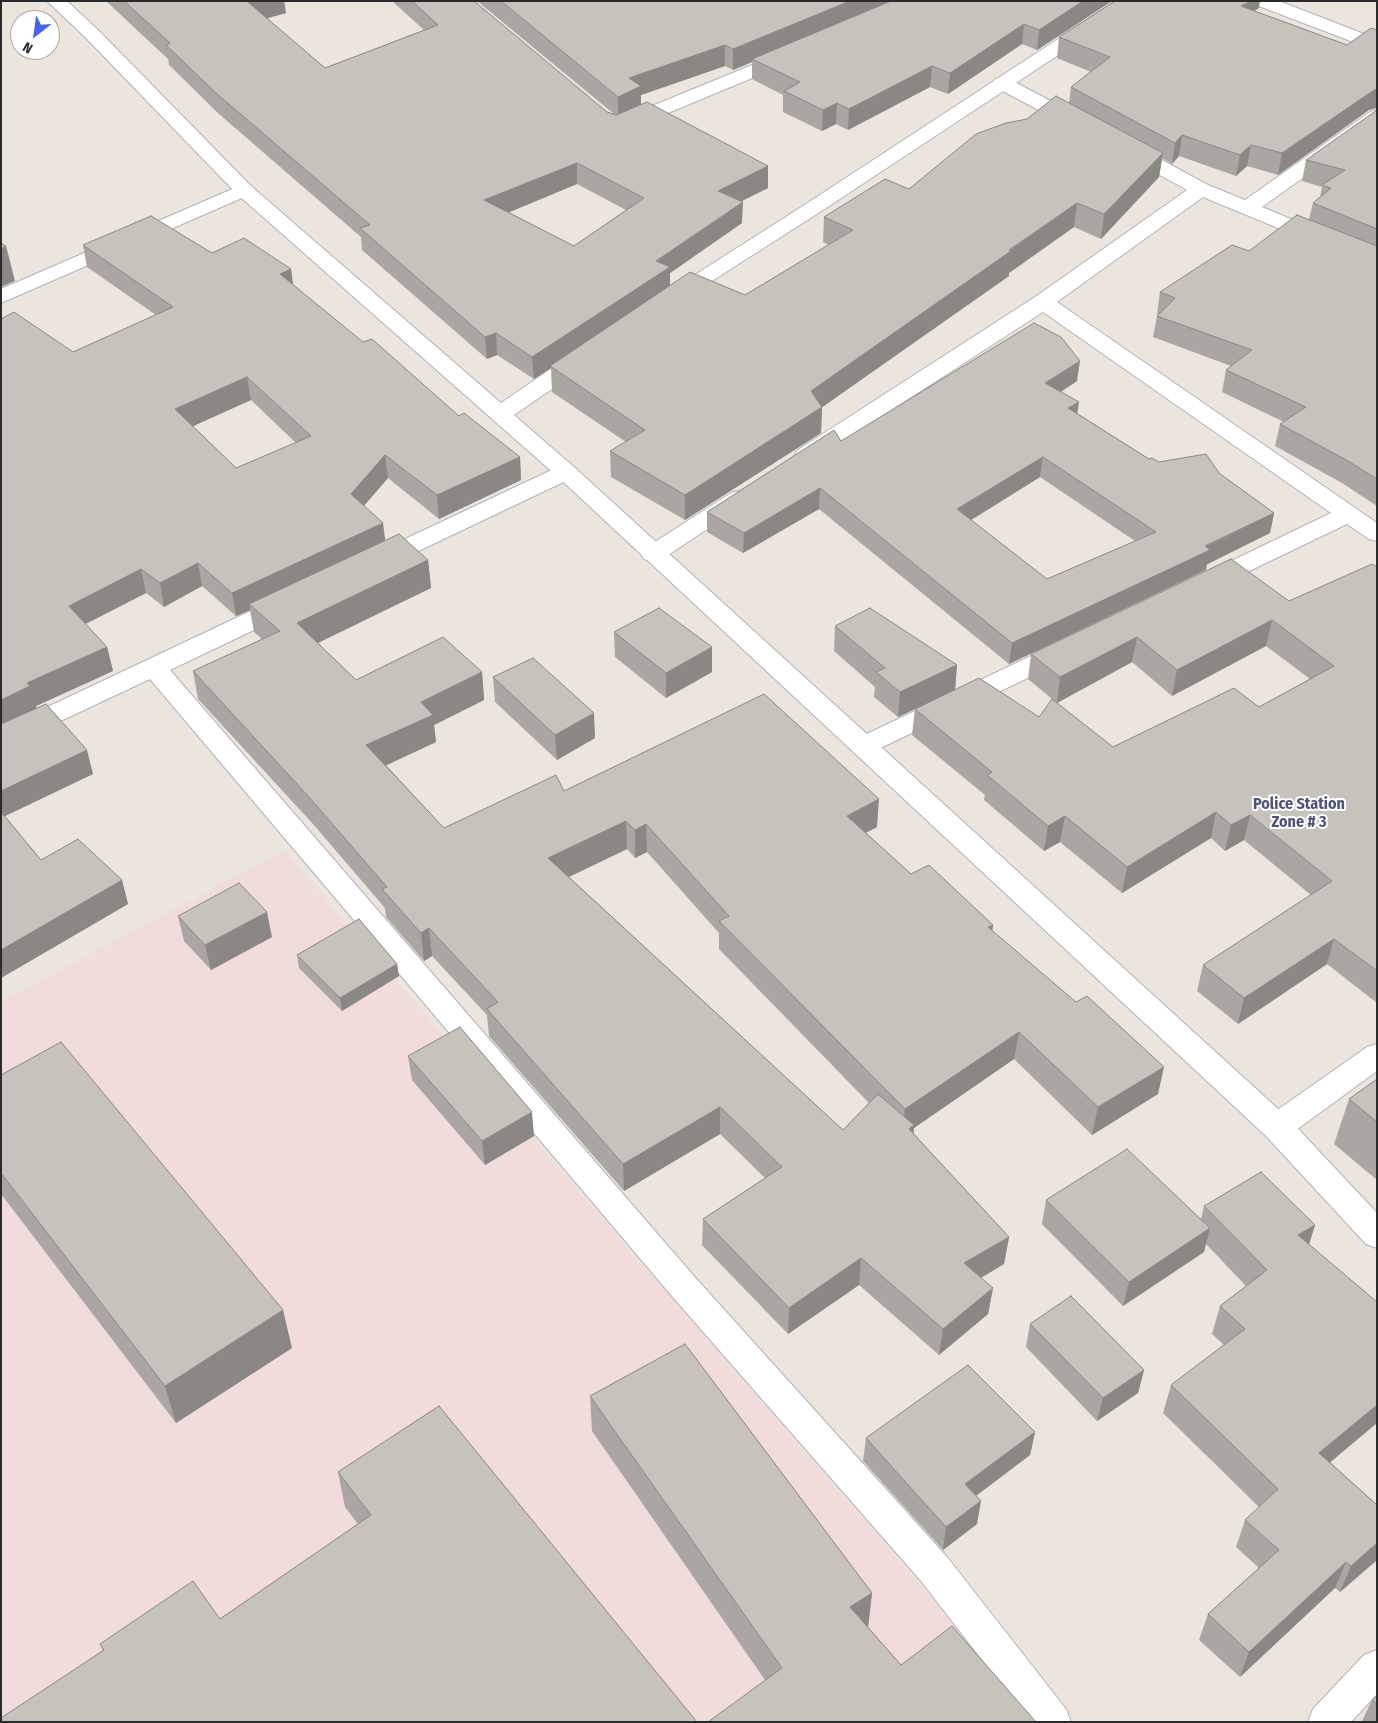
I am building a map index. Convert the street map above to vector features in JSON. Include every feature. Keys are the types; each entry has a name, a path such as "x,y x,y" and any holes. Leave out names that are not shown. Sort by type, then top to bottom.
{"street":[{"path":"56,1 92,34 244,190 566,472 1277,1127 1377,1235"},
{"path":"657,308 821,203 1128,1"},
{"path":"1262,1 1377,46"},
{"path":"608,121 616,128 800,51"},
{"path":"1002,83 1201,189 1377,263"},
{"path":"1246,209 1377,116"},
{"path":"786,468 1043,302 1201,189"},
{"path":"1,297 244,190"},
{"path":"1043,302 1377,534"},
{"path":"500,414 594,350"},
{"path":"360,569 566,472"},
{"path":"653,554 753,490"},
{"path":"1187,591 1348,514"},
{"path":"1,740 306,595"},
{"path":"863,746 1079,643"},
{"path":"154,667 676,1278 934,1569 1053,1722"},
{"path":"1277,1127 1377,1055"},
{"path":"1326,1722 1377,1667"}],"shaded area":[{"path":"284,851 1039,1722 1,1722 1,1002"}],"building":[{"path":"124,1 252,1 248,2 325,68 438,25 412,1 474,1 607,112 616,115 647,102 768,166 718,191 743,202 656,261 670,267 532,357 496,333 485,337 360,228 370,225 216,93 166,45 170,43","holes":["577,163 644,198 574,246 484,200"]},
{"path":"501,1 850,1 733,49 725,45 629,78 641,86 618,97"},
{"path":"891,1 1083,1 1039,30 1024,24 950,73 932,66 849,109 837,103 823,110 784,91 800,82 752,59"},
{"path":"1115,1 1248,1 1241,6 1347,45 1371,28 1377,30 1377,89 1282,153 1251,145 1240,155 1182,135 1175,143 1071,87 1110,57 1059,37"},
{"path":"1056,96 1163,153 1104,214 1077,203 811,391 822,407 685,495 610,451 645,430 550,366 690,272 745,295 853,230 824,217 885,179 909,189 976,134 1006,123 1027,119"},
{"path":"1377,110 1377,229 1313,203 1331,188 1322,185 1345,170 1306,160"},
{"path":"1297,215 1377,246 1377,479 1280,424 1306,407 1226,370 1252,350 1157,316 1175,298 1160,292 1232,245 1249,251"},
{"path":"151,216 212,253 244,238 291,269 280,274 363,342 372,339 459,416 464,413 520,457 437,495 385,455 351,494 383,523 232,593 198,563 160,583 141,569 69,606 107,647 27,683 30,686 1,700 1,319 14,312 73,352 173,307 83,245","holes":["247,377 311,436 236,468 175,409"]},
{"path":"1034,323 1061,337 1080,361 1045,383 1079,402 1068,408 1149,459 1152,458 1159,462 1206,454 1219,473 1274,513 1205,546 1210,550 1012,643 820,488 744,533 707,512 834,430 841,441","holes":["1043,457 1156,532 1047,579 957,509"]},
{"path":"399,534 428,560 297,623 356,680 443,637 482,672 421,702 433,715 366,745 444,828 556,775 564,791 764,694 879,799 847,816 911,874 929,865 993,925 988,927 1076,1002 1087,996 1164,1067 1098,1107 1019,1032 905,1109 719,921 729,916 646,824 635,830 626,821 548,858 843,1130 878,1094 914,1125 909,1129 1009,1237 964,1263 993,1288 943,1329 861,1258 789,1308 703,1219 782,1167 720,1107 623,1164 487,1009 498,1002 429,928 421,933 382,889 387,887 309,797 193,671 280,631 249,604"},
{"path":"1231,559 1289,601 1372,564 1377,567 1377,971 1334,939 1244,998 1203,965 1332,881 1250,815 1231,825 1216,812 1127,867 1065,816 1048,826 987,775 992,772 915,709 979,678 1039,717 1052,699 1113,747 1234,688 1259,707 1334,666 1272,620 1177,670 1137,637 1060,677 1031,654"},
{"path":"659,608 712,647 666,673 614,632"},
{"path":"870,608 957,665 900,692 876,672 885,668 835,626"},
{"path":"533,658 594,713 555,735 493,677"},
{"path":"46,704 87,750 1,791 1,724"},
{"path":"1,812 41,860 78,839 122,880 1,950"},
{"path":"239,883 267,912 205,945 178,916"},
{"path":"359,919 397,964 340,998 297,955"},
{"path":"460,1027 532,1112 482,1141 408,1056"},
{"path":"61,1042 283,1310 165,1386 1,1173 1,1075"},
{"path":"1377,1079 1377,1122 1349,1099"},
{"path":"1127,1149 1210,1228 1129,1282 1046,1200"},
{"path":"1261,1172 1315,1225 1298,1235 1377,1302 1377,1405 1319,1453 1377,1505 1377,1543 1351,1566 1346,1562 1249,1652 1208,1614 1279,1550 1245,1520 1278,1489 1171,1385 1245,1329 1220,1306 1267,1270 1204,1206"},
{"path":"1071,1296 1144,1370 1103,1398 1030,1324"},
{"path":"685,1344 872,1593 850,1607 901,1665 952,1626 1036,1722 708,1722 782,1668 590,1396"},
{"path":"968,1365 1035,1432 965,1484 981,1501 946,1527 866,1438"},
{"path":"439,1406 697,1722 1,1722 1,1718 104,1650 100,1644 193,1581 220,1619 371,1515 338,1472"},
{"path":"1377,1696 1377,1704 1372,1700"}],"district":[{"name":"Police Station Zone # 3","path":"1299,814"}]}
